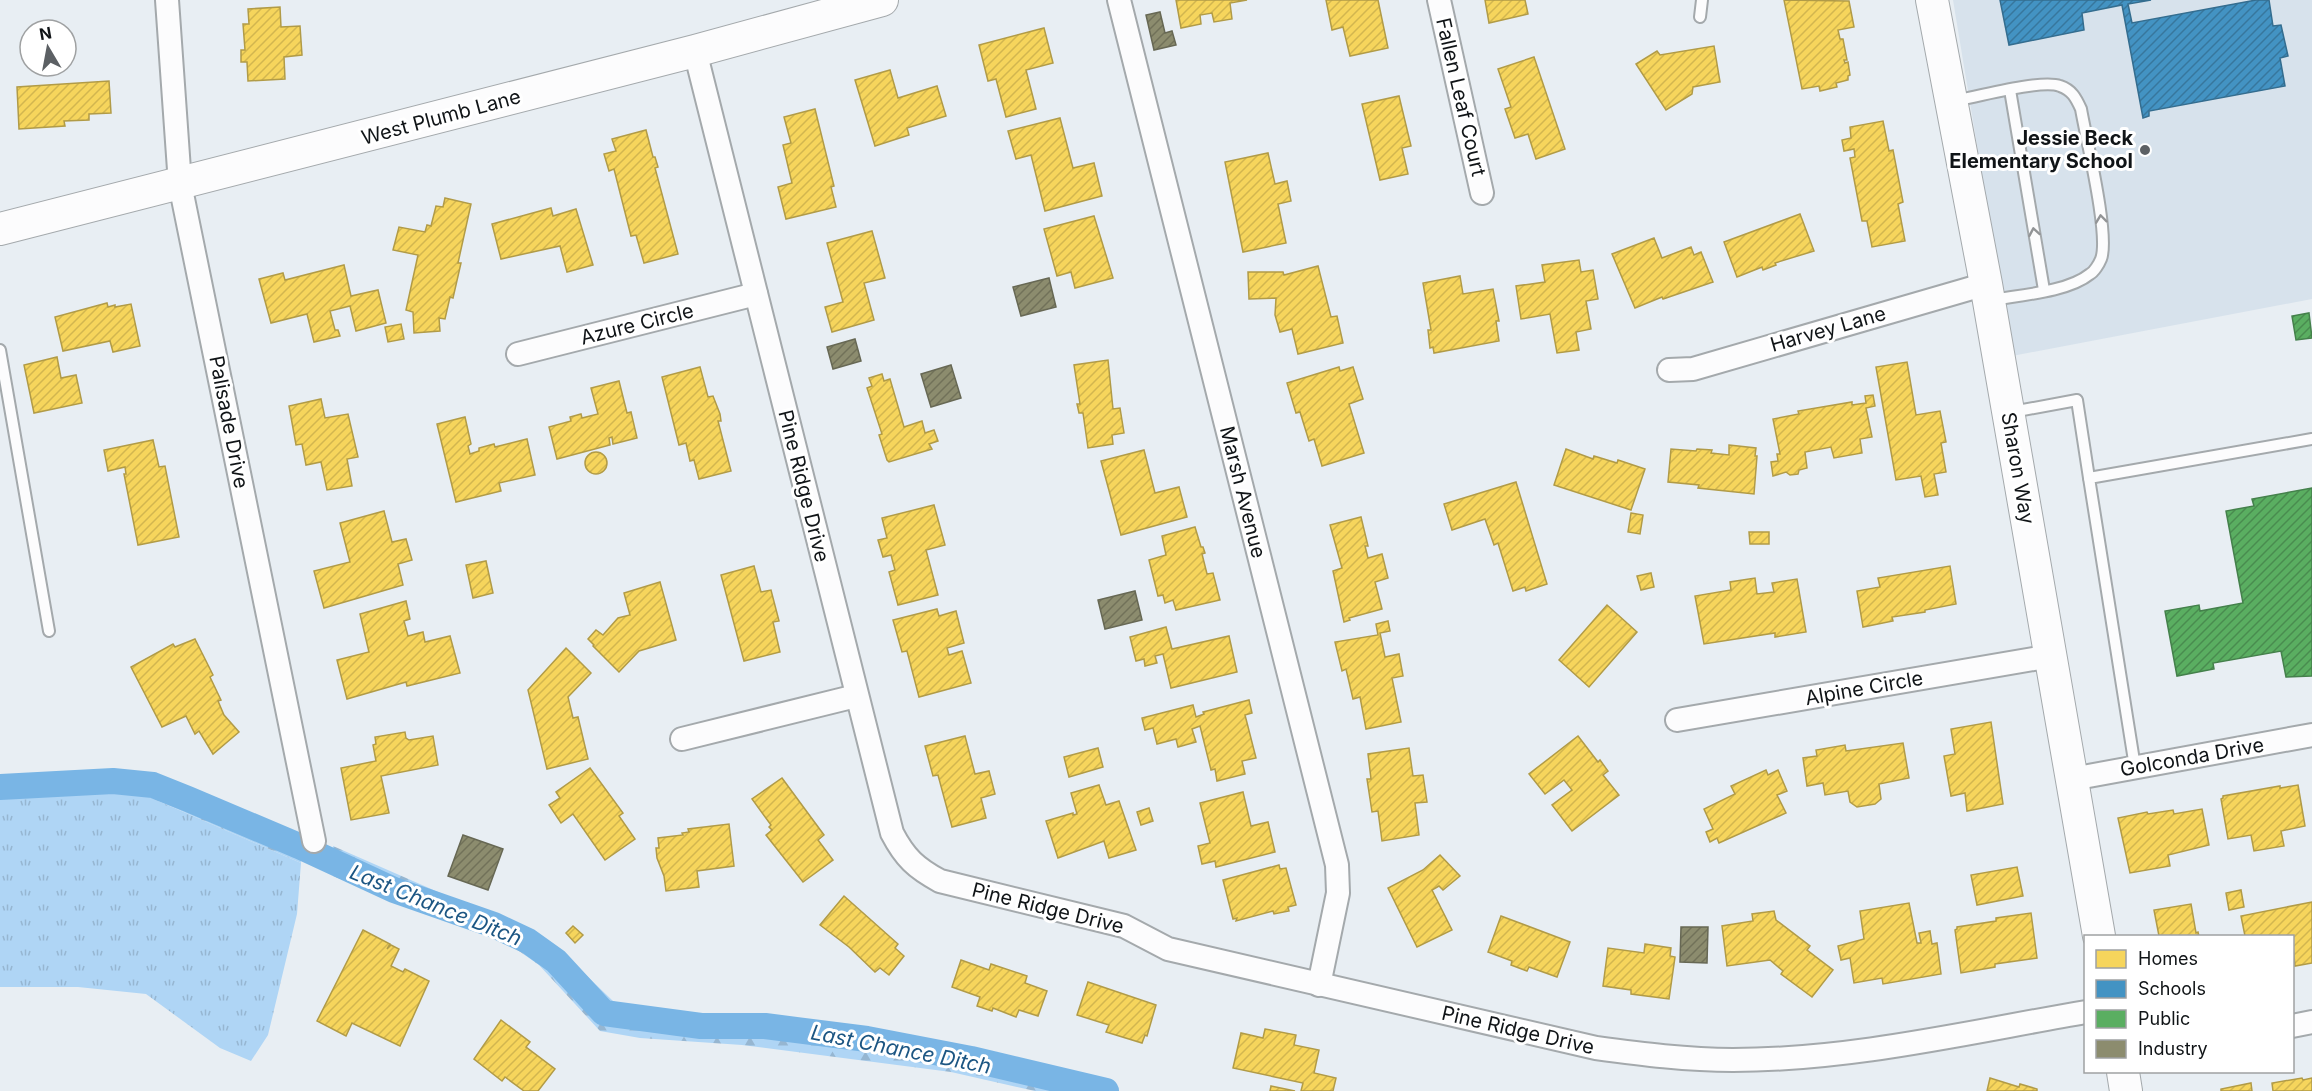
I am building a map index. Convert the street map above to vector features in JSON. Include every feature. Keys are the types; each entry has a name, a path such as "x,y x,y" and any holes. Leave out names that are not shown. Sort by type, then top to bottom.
{"street":[{"name":"Palisade Drive","path":"167,0 180,184 314,841"},
{"name":"West Plumb Lane","path":"0,230 695,51 882,0"},
{"name":"Marsh Avenue","path":"1119,0 1337,865 1338,893 1319,985"},
{"name":"Fallen Leaf Court","path":"1439,0 1482,193"},
{"name":"Sharon Way","path":"1932,0 1988,292 2099,935"},
{"name":"Pine Ridge Drive","path":"695,51 892,834 903,853 919,870 940,881 1124,926 1168,949 1596,1048 1662,1057 1732,1060 1802,1058 1868,1050 2084,1012"},
{"name":"Harvey Lane","path":"1669,369 1693,369 1988,292"},
{"name":"Azure Circle","path":"518,354 756,294"},
{"name":"Alpine Circle","path":"1677,720 2051,656"},
{"path":"682,739 856,696"},
{"name":"Golconda Drive","path":"2072,779 2312,735"},
{"path":"2294,1026 2312,1022"},
{"path":"2123,1073 2126,1091"}],"lane":[{"path":"1700,17 1702,0"},
{"path":"1951,101 2037,85 2058,85 2074,94 2081,109 2102,232 2101,259 2091,274 2071,284 2044,290 1988,292"},
{"path":"2010,90 2044,290"},
{"path":"0,350 49,631"},
{"path":"2009,412 2077,400 2135,767"},
{"path":"2089,478 2312,439"}],"shaded area":[{"name":"Jessie Beck Elementary School","path":"1953,0 2312,0 2312,299 2012,356"}],"green space":[{"path":"87,771 151,776 273,827 299,839 301,863 147,796 91,792 59,794 41,774"},
{"path":"41,774 59,794 91,792 147,796 301,863 297,914 268,1035 251,1061 220,1048 146,994 78,987 0,987 0,776"},
{"path":"333,846 536,935 562,952 613,1001 639,1011 745,1016 859,1032 1012,1063 1117,1091 1035,1091 951,1072 742,1045 640,1038 600,1031 539,965 509,944 333,876"}],"building: Homes":[{"path":"1176,0 1247,0 1230,3 1232,19 1214,22 1212,13 1200,15 1201,24 1181,28"},
{"path":"1326,0 1378,0 1388,48 1350,56 1343,27 1332,30"},
{"path":"1485,0 1525,0 1528,14 1489,23"},
{"path":"1784,0 1849,1 1854,27 1838,30 1840,39 1843,39 1847,60 1844,60 1845,63 1848,62 1850,75 1848,80 1836,83 1837,87 1820,91 1819,86 1802,89"},
{"path":"280,7 281,27 300,26 302,55 284,57 285,79 248,81 247,62 241,62 241,50 245,50 243,24 249,24 248,9"},
{"path":"1044,28 1053,63 1026,70 1036,109 1006,117 996,79 988,81 979,45"},
{"path":"1714,46 1720,82 1693,87 1692,94 1666,110 1636,64 1657,51 1660,55"},
{"path":"1534,57 1565,149 1536,159 1528,134 1515,138 1505,109 1511,107 1498,69"},
{"path":"890,70 898,98 937,86 946,116 907,128 909,135 875,146 855,80"},
{"path":"109,81 111,113 89,114 89,120 64,121 65,126 19,129 17,87"},
{"path":"1399,96 1411,146 1402,148 1408,174 1380,180 1362,104"},
{"path":"815,109 834,186 831,187 836,207 786,219 778,187 792,183 783,145 791,143 784,117"},
{"path":"1060,118 1073,168 1094,163 1102,196 1045,211 1031,155 1016,159 1008,131"},
{"path":"1883,121 1889,151 1893,150 1903,202 1898,204 1905,241 1872,247 1867,221 1862,221 1850,158 1855,157 1854,149 1844,151 1842,140 1851,138 1850,127"},
{"path":"646,130 658,167 655,168 678,254 644,263 636,235 631,236 614,169 609,171 604,154 616,151 612,139"},
{"path":"1268,153 1275,184 1287,181 1291,201 1278,204 1286,243 1243,252 1225,162"},
{"path":"445,198 471,204 453,298 450,297 445,319 439,318 440,331 414,333 413,312 406,310 418,255 393,250 399,227 425,232 427,225 431,226 436,206 443,207"},
{"path":"551,208 553,216 576,209 593,265 567,272 560,246 501,259 492,224"},
{"path":"1800,214 1814,251 1737,277 1724,242"},
{"path":"1094,216 1113,278 1075,288 1071,272 1057,276 1044,229"},
{"path":"872,231 885,278 864,283 874,320 832,332 825,307 843,302 827,243"},
{"path":"1654,238 1662,258 1691,247 1694,255 1701,252 1713,282 1663,299 1662,297 1635,308 1612,254"},
{"path":"1579,260 1581,272 1593,270 1598,299 1586,301 1591,329 1576,332 1579,350 1557,353 1550,314 1521,319 1516,286 1545,282 1542,265"},
{"path":"344,265 351,296 378,290 386,323 356,331 350,306 330,311 335,330 338,330 340,336 314,342 307,314 271,323 259,279 283,273 285,280"},
{"path":"1318,266 1331,317 1337,316 1343,343 1298,354 1292,329 1280,332 1275,315 1276,298 1249,299 1248,272 1283,272 1284,275"},
{"path":"1460,276 1463,294 1493,289 1499,321 1496,321 1499,341 1434,353 1433,347 1430,348 1428,330 1431,330 1423,283"},
{"path":"107,303 108,307 131,304 140,346 113,352 110,341 63,351 55,317"},
{"path":"401,324 404,339 388,342 385,327"},
{"path":"57,357 61,378 76,375 82,403 34,413 24,365"},
{"path":"1108,360 1113,409 1120,408 1124,433 1112,435 1113,444 1088,448 1083,413 1079,413 1077,404 1080,404 1074,365"},
{"path":"1907,362 1916,415 1940,411 1946,442 1941,443 1946,472 1934,474 1938,495 1925,497 1921,476 1896,480 1876,367"},
{"path":"700,367 708,397 713,396 720,414 721,421 718,421 731,471 699,479 694,460 690,461 686,443 679,445 662,377"},
{"path":"1339,367 1340,371 1353,367 1363,399 1349,404 1364,453 1322,466 1314,439 1309,441 1300,412 1296,413 1287,383"},
{"path":"882,374 884,381 890,379 904,427 922,421 925,433 934,430 938,441 929,444 932,449 889,462 887,460 879,435 882,434 867,388 872,386 869,378"},
{"path":"619,381 627,413 631,412 637,438 613,444 612,437 609,438 610,445 557,459 549,427 571,421 570,417 581,414 582,418 598,414 591,388"},
{"path":"1873,395 1875,406 1866,408 1872,437 1860,439 1862,453 1834,458 1831,447 1805,452 1807,468 1799,470 1798,474 1790,475 1786,472 1773,476 1771,462 1778,461 1777,454 1780,454 1773,419 1799,414 1798,411 1852,402 1852,405 1866,403 1865,396"},
{"path":"321,399 325,418 348,414 358,457 347,459 352,486 327,490 321,462 306,465 302,444 296,445 289,406"},
{"path":"465,417 471,444 468,446 470,454 479,451 479,448 494,444 495,447 527,439 535,475 499,483 501,491 456,502 437,424"},
{"path":"153,440 159,467 165,466 179,537 138,545 124,474 126,474 125,467 108,471 104,450"},
{"path":"1729,445 1756,448 1754,494 1668,482 1671,449 1712,450 1711,453 1729,455"},
{"path":"1566,449 1593,459 1594,456 1617,463 1618,460 1645,469 1631,510 1554,485"},
{"path":"1144,450 1155,493 1179,487 1187,517 1121,535 1101,461"},
{"path":"592,452 600,452 607,459 607,467 600,474 592,474 585,467 585,459"},
{"path":"1516,482 1547,584 1526,591 1525,587 1513,591 1498,543 1494,545 1485,519 1452,530 1444,504"},
{"path":"934,505 945,545 926,550 938,595 898,605 889,572 895,570 891,555 883,557 878,540 887,538 882,518"},
{"path":"384,511 392,542 406,539 412,560 398,564 403,585 324,608 314,571 350,562 340,523"},
{"path":"1631,513 1643,515 1640,534 1628,532"},
{"path":"1361,517 1368,546 1365,546 1368,558 1382,554 1388,578 1375,582 1382,609 1349,618 1350,620 1344,622 1333,571 1342,568 1330,525"},
{"path":"1195,527 1205,553 1202,554 1207,574 1213,573 1220,600 1176,610 1173,600 1165,603 1163,595 1158,596 1149,560 1166,555 1162,536"},
{"path":"1749,532 1769,532 1769,544 1750,544"},
{"path":"486,561 493,593 473,598 466,565"},
{"path":"754,566 761,592 771,590 779,621 773,622 780,652 744,661 721,575"},
{"path":"1950,566 1956,604 1892,617 1893,621 1863,627 1857,591 1880,587 1878,578"},
{"path":"1651,573 1654,587 1641,590 1637,576"},
{"path":"1755,578 1757,594 1774,592 1772,583 1797,579 1806,632 1775,637 1775,633 1704,644 1695,596 1731,590 1730,582"},
{"path":"660,582 676,640 639,651 619,672 588,639 596,630 603,635 618,618 630,615 624,593"},
{"path":"406,601 410,619 404,621 408,636 423,632 425,642 450,636 460,673 407,686 406,682 347,699 337,660 369,652 360,614"},
{"path":"1607,605 1637,632 1589,687 1559,660"},
{"path":"937,609 939,616 956,611 964,643 947,648 949,655 962,651 971,683 919,697 907,651 902,652 893,620"},
{"path":"1388,621 1390,631 1380,633 1385,657 1399,654 1403,676 1392,678 1401,722 1366,729 1360,697 1353,699 1346,669 1342,671 1335,642 1378,635 1376,624"},
{"path":"1166,627 1172,649 1229,636 1237,672 1171,688 1163,654 1155,656 1157,663 1145,666 1144,659 1136,661 1130,637"},
{"path":"195,639 213,675 210,677 221,700 218,701 224,715 239,732 213,754 199,731 195,734 186,716 162,727 131,667 173,644 175,647"},
{"path":"566,648 591,673 568,697 573,718 578,717 588,759 547,769 528,690"},
{"path":"1249,700 1252,713 1245,715 1256,758 1242,761 1245,774 1217,781 1215,769 1211,770 1200,726 1192,729 1196,742 1178,747 1176,739 1157,744 1153,728 1145,730 1142,718 1193,705 1196,717 1204,714 1203,712"},
{"path":"1991,722 2003,804 1967,811 1965,793 1951,796 1944,756 1955,754 1951,729"},
{"path":"405,732 409,740 433,736 438,765 381,776 389,813 351,820 341,768 376,761 373,745 376,744 375,737"},
{"path":"965,736 975,774 989,771 995,794 981,798 986,818 952,827 938,775 933,776 925,746"},
{"path":"1578,736 1608,771 1603,775 1619,795 1572,831 1552,805 1572,790 1564,780 1545,794 1529,774"},
{"path":"1903,743 1909,778 1879,784 1881,799 1875,804 1857,807 1850,802 1848,791 1825,795 1823,783 1807,786 1803,758 1817,756 1816,750 1845,745 1846,751"},
{"path":"1098,748 1103,767 1069,777 1064,757"},
{"path":"1409,748 1413,776 1423,775 1427,802 1415,803 1419,835 1382,841 1378,811 1372,812 1367,779 1371,779 1368,754"},
{"path":"590,768 623,813 619,816 635,839 605,860 573,814 561,823 549,805 560,798 556,792"},
{"path":"1766,770 1768,775 1778,770 1787,791 1777,795 1786,813 1719,843 1717,838 1710,842 1706,832 1713,829 1704,809 1735,794 1731,786"},
{"path":"782,778 824,835 818,840 833,860 803,882 766,835 772,830 769,827 771,825 752,799"},
{"path":"1099,785 1106,805 1119,801 1136,850 1109,858 1104,841 1058,858 1046,821 1073,813 1073,815 1077,814 1071,793"},
{"path":"2298,785 2305,826 2281,831 2284,846 2254,851 2251,835 2228,839 2221,799 2223,796"},
{"path":"1243,792 1251,826 1268,822 1275,852 1216,867 1215,861 1202,864 1198,846 1210,843 1200,803"},
{"path":"1149,808 1153,821 1141,825 1137,812"},
{"path":"2202,809 2209,845 2168,855 2170,866 2130,873 2118,818 2147,812 2148,814 2173,810 2174,814"},
{"path":"729,824 734,866 697,871 699,887 666,891 664,876 657,858 658,838 683,835 682,833 689,832 688,829"},
{"path":"1440,855 1460,876 1443,890 1439,886 1432,890 1452,930 1417,947 1388,888 1423,870"},
{"path":"1279,865 1280,869 1286,868 1296,905 1288,907 1289,911 1274,914 1273,911 1236,921 1237,918 1233,919 1223,880"},
{"path":"2017,867 2023,896 1977,905 1971,875"},
{"path":"2241,890 2244,907 2229,910 2226,893"},
{"path":"844,896 898,944 895,948 904,956 889,975 880,968 875,972 849,947 820,925"},
{"path":"2312,902 2312,963 2295,966 2294,935 2245,935 2241,916"},
{"path":"1909,903 1917,943 1921,943 1919,933 1930,931 1932,944 1937,943 1941,974 1883,984 1882,978 1854,983 1850,958 1841,960 1838,946 1864,939 1860,911"},
{"path":"2191,904 2196,933 2198,932 2199,935 2159,935 2154,910"},
{"path":"1774,911 1776,920 1810,946 1807,950 1833,970 1812,997 1781,974 1783,971 1770,960 1727,966 1722,926 1753,921 1752,914"},
{"path":"2031,913 2037,958 1995,964 1995,967 1961,973 1955,930 1957,927"},
{"path":"1501,916 1570,942 1557,977 1529,967 1527,971 1511,965 1512,961 1488,952"},
{"path":"573,926 583,935 575,943 566,933"},
{"path":"363,930 390,944 387,949 391,945 399,949 391,966 403,972 405,969 429,981 400,1046 352,1023 346,1036 317,1021"},
{"path":"1645,944 1671,948 1670,956 1675,957 1669,999 1631,994 1631,990 1603,986 1608,948 1644,953"},
{"path":"961,960 989,970 991,964 1027,976 1025,983 1047,991 1038,1016 1019,1010 1016,1017 993,1008 992,1011 977,1006 980,997 952,987"},
{"path":"1088,982 1156,1005 1147,1036 1145,1035 1142,1043 1106,1032 1109,1025 1077,1015"},
{"path":"501,1020 530,1042 526,1047 555,1069 538,1091 524,1091 505,1077 502,1081 474,1059"},
{"path":"1265,1029 1296,1035 1294,1045 1319,1050 1314,1073 1336,1078 1333,1091 1301,1091 1303,1083 1233,1068 1241,1033 1263,1038"},
{"path":"1990,1078 2019,1087 2020,1084 2037,1089 2037,1091 1987,1091"},
{"path":"2302,1078 2303,1080 2312,1078 2312,1091 2273,1091 2272,1083"},
{"path":"2251,1083 2252,1091 2221,1091 2221,1089"},
{"path":"1271,1086 1295,1091 1270,1091"}],"building: Schools":[{"path":"2000,0 2151,0 2128,4 2132,23 2256,0 2269,0 2273,26 2281,25 2288,56 2280,58 2285,86 2149,111 2149,116 2143,118 2122,5 2082,13 2084,30 2009,45"}],"building: Public":[{"path":"2309,313 2312,338 2296,340 2292,316"},
{"path":"2312,488 2312,676 2286,677 2281,651 2213,663 2214,669 2177,676 2165,611 2199,605 2200,611 2243,603 2226,511 2254,506 2252,499"}],"building: Industry":[{"path":"1160,12 1165,33 1172,31 1176,45 1154,50 1146,15"},
{"path":"1049,278 1056,307 1021,316 1013,287"},
{"path":"855,339 861,361 833,369 827,347"},
{"path":"951,365 961,398 931,407 921,374"},
{"path":"1135,591 1142,620 1105,629 1098,600"},
{"path":"463,835 503,849 488,890 448,876"},
{"path":"1681,927 1708,927 1707,963 1680,962"}],"waterway":[{"name":"Last Chance Ditch","path":"0,787 113,781 153,785 299,846 394,890 494,925 528,941 556,961 604,1013 701,1026 765,1026 867,1039 971,1059 1106,1091"}],"place":[{"name":"Jessie Beck Elementary School","path":"2145,150"}]}
